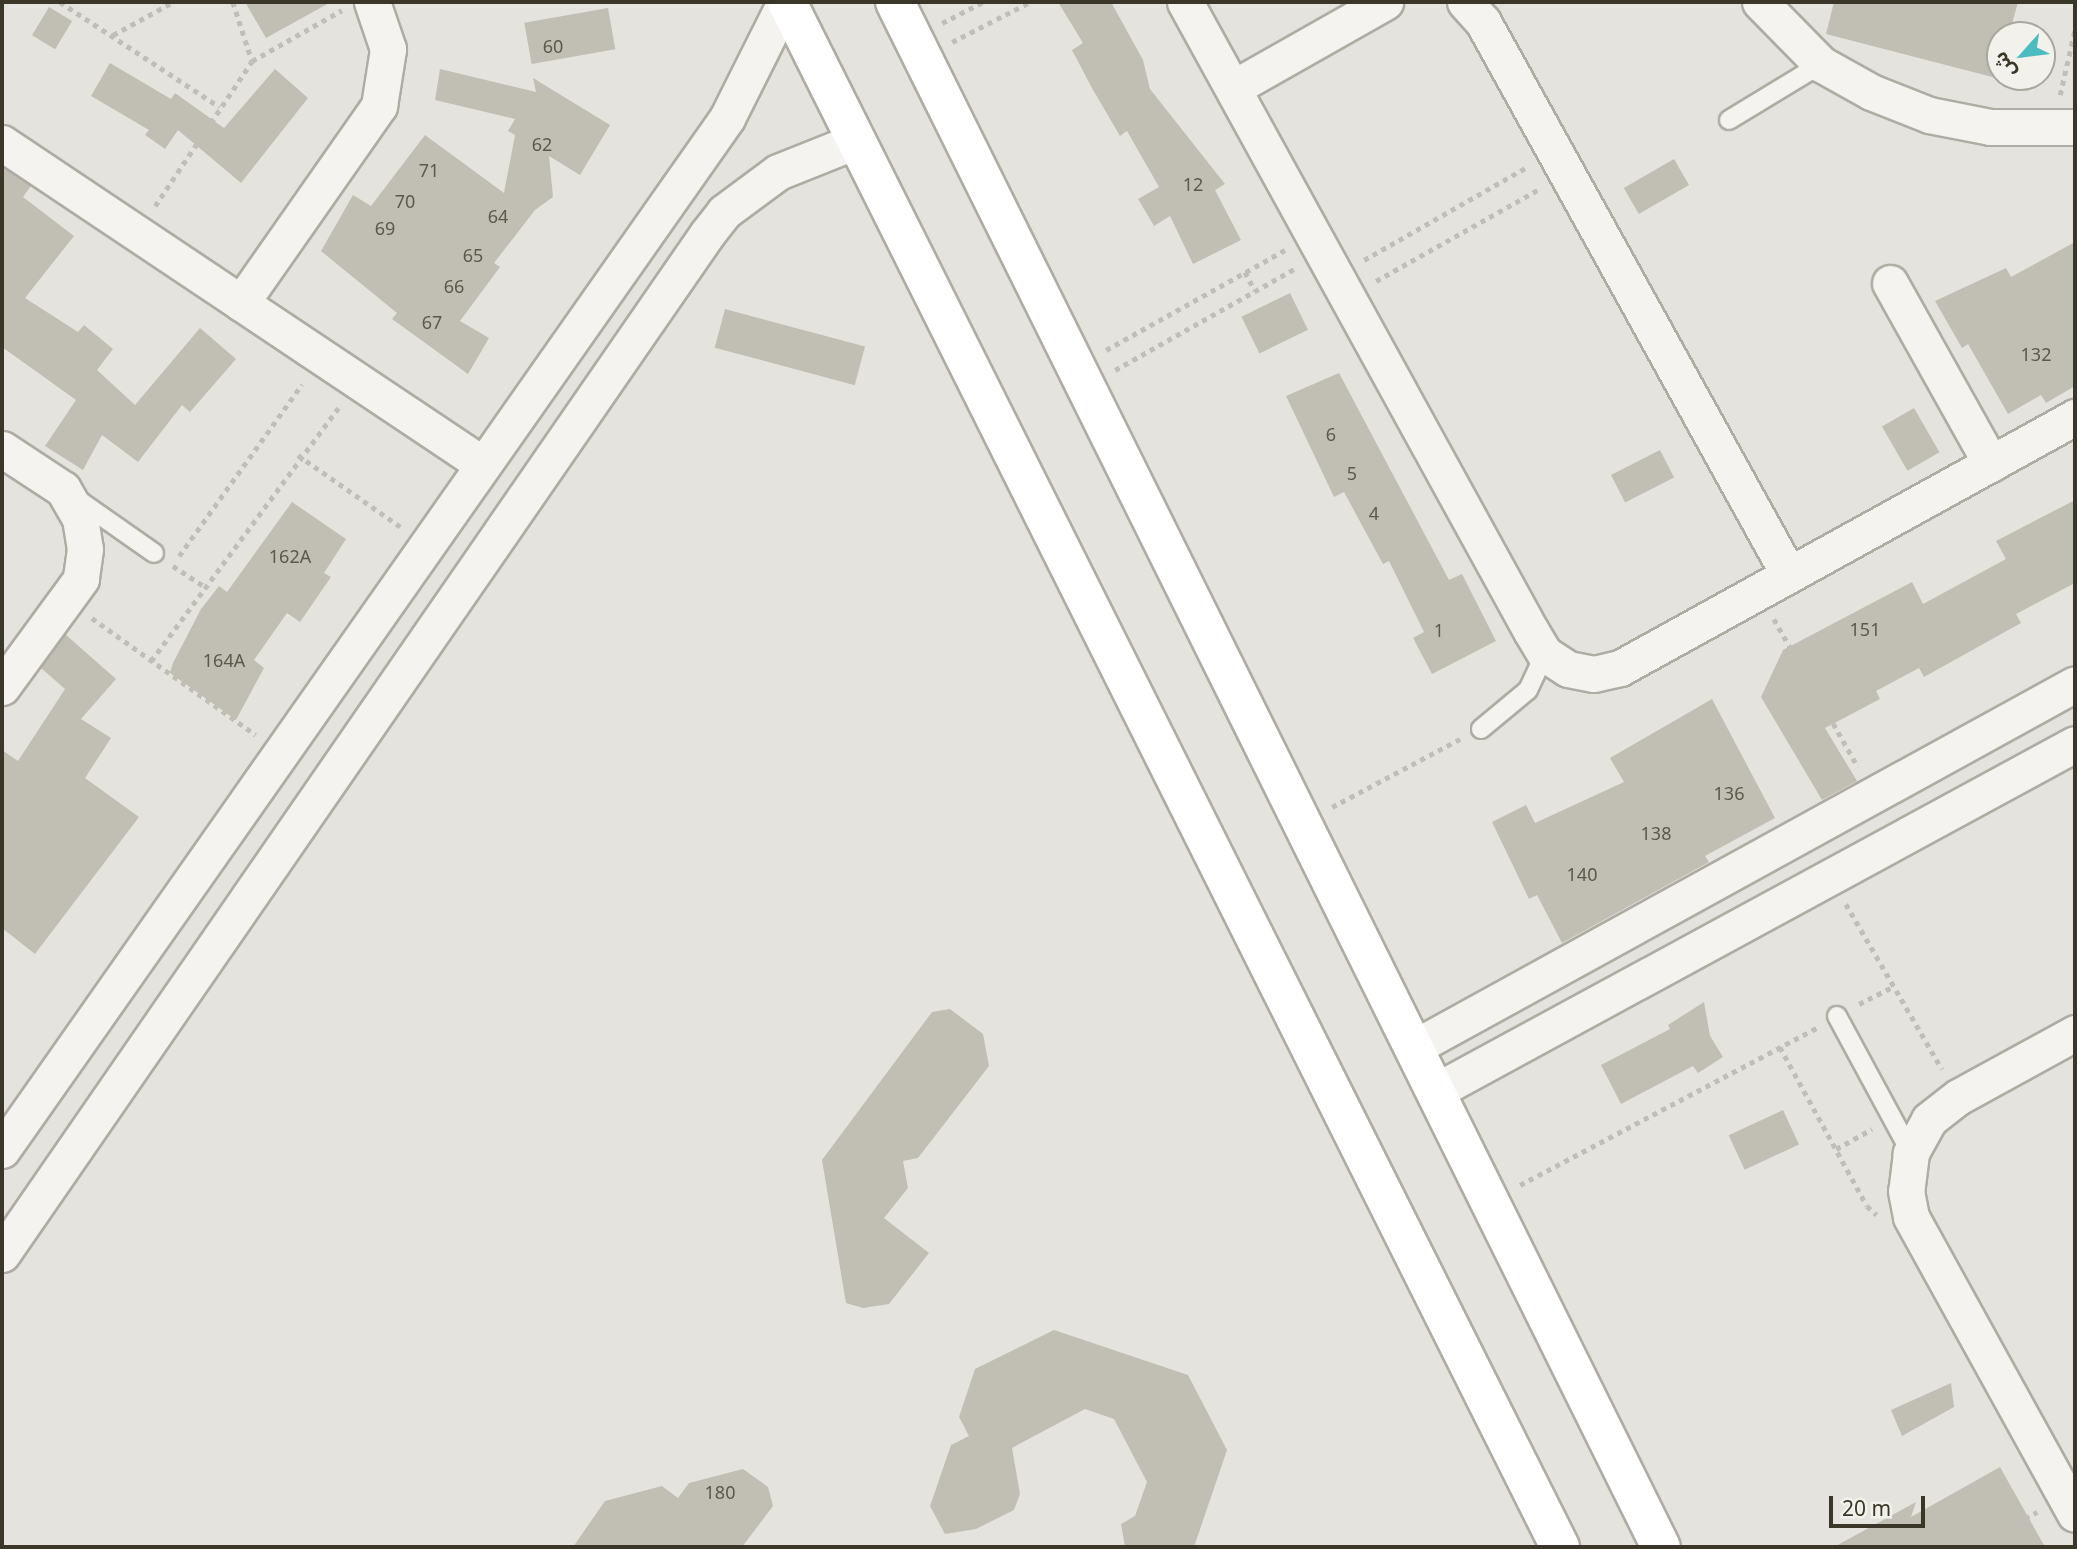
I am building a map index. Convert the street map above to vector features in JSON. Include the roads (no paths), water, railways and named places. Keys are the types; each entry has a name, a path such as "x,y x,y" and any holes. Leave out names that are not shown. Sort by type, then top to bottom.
{"street":[{"path":"241,303 379,106 388,49 372,2"},
{"path":"786,2 853,142 1560,1547"},
{"path":"2,1150 727,117 786,2"},
{"path":"895,2 1661,1547"},
{"path":"1185,2 1545,654 1568,669 1594,674 1620,668 2075,417"},
{"path":"1233,88 1385,2"},
{"path":"1760,2 1821,64 1929,115 1990,127 2063,128"},
{"path":"1472,3 1789,575"},
{"path":"2,1254 724,212 778,172 853,142"},
{"path":"2,143 482,464"},
{"path":"1890,283 1991,464"},
{"path":"548,369 593,399"},
{"path":"2,449 63,489 80,518 85,549 80,579 2,687"},
{"path":"1413,1048 2075,684"},
{"path":"1434,1092 2075,744"},
{"path":"2070,1505 1911,1217 1906,1191 1911,1153 1929,1120 1958,1097 2075,1032"}],"lane":[{"path":"1728,120 1821,64"},
{"path":"63,489 154,553"},
{"path":"1481,729 1528,690 1545,654"},
{"path":"1837,1016 1911,1153"}]}
